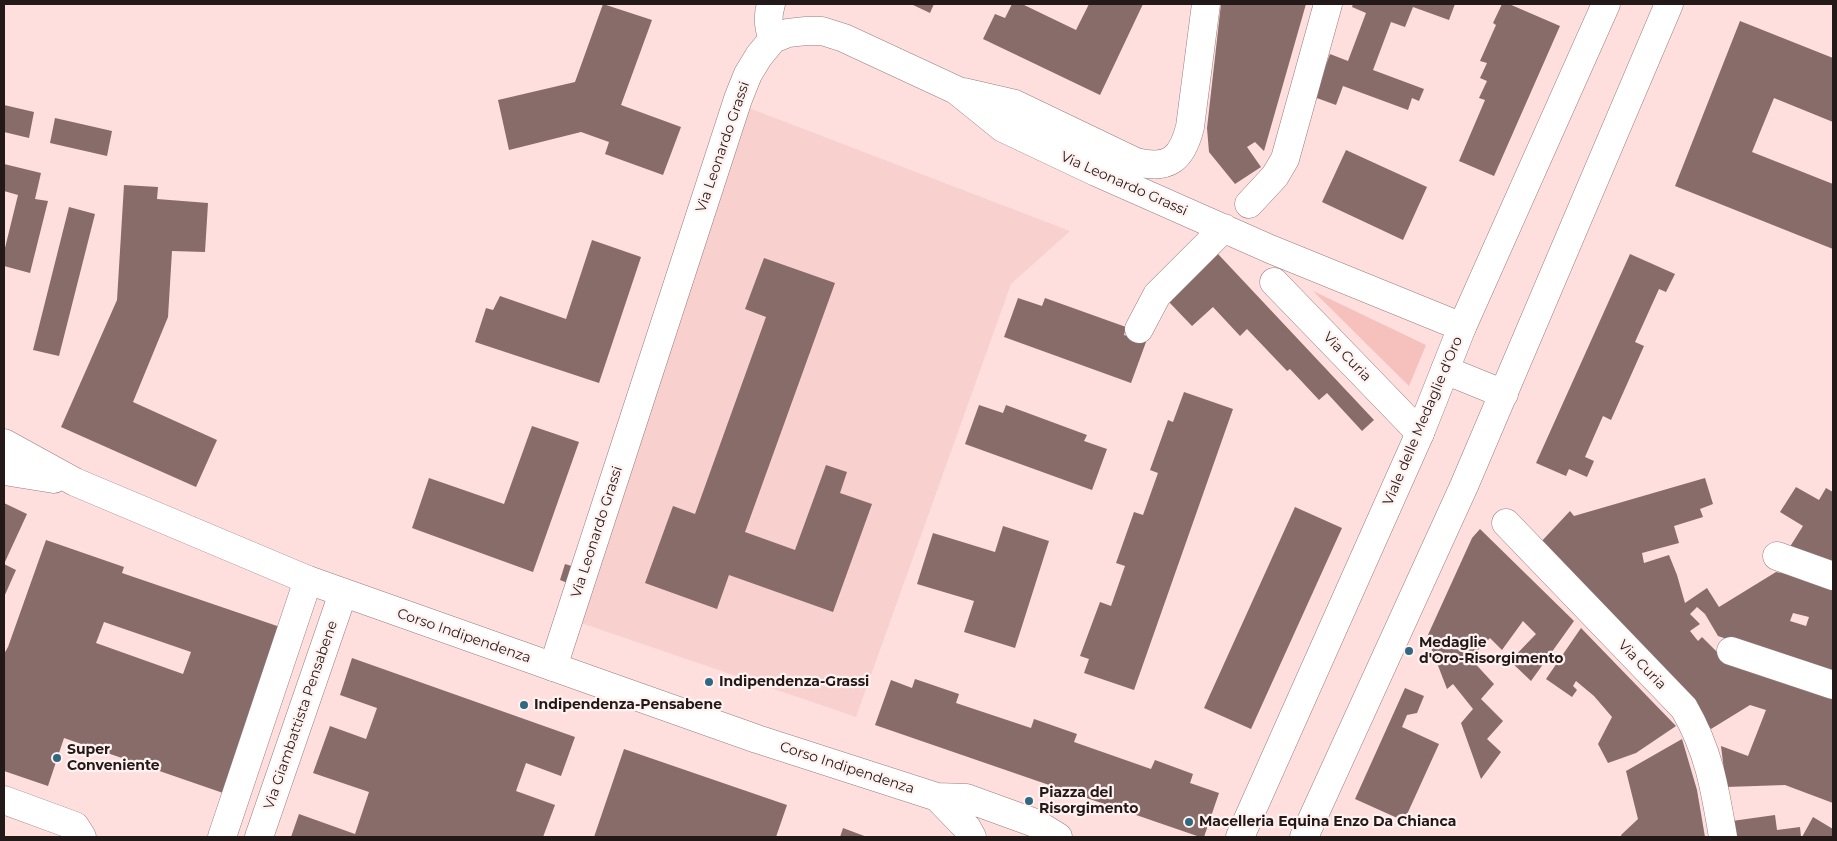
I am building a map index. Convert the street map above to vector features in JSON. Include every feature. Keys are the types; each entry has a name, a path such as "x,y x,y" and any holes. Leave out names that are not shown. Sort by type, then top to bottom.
{"street":[{"path":"772,4 769,12 768,28 773,39"},
{"path":"956,90 1015,104 1124,157 1149,165 1165,164 1181,153 1190,128 1206,4"},
{"path":"1250,204 1275,176 1284,160 1328,4"},
{"name":"Viale delle Medaglie d'Oro","path":"1240,837 1420,433 1462,327 1606,4"},
{"path":"1304,837 1464,486 1669,4"},
{"name":"Via Leonardo Grassi","path":"553,667 738,99 748,74 759,56 773,39 788,33 822,31 844,38 956,90 1002,128 1096,172 1270,249 1462,327"},
{"path":"1139,329 1157,295 1224,228"},
{"name":"Via Curia","path":"1274,282 1420,433"},
{"path":"1445,370 1504,394"},
{"name":"Corso Indipendenza","path":"4,443 75,482 308,580 757,739 937,797"},
{"path":"4,471 75,482"},
{"name":"Via Curia","path":"1506,523 1684,708 1706,752 1723,837"},
{"path":"1777,556 1833,576"},
{"path":"222,837 308,580"},
{"name":"Via Giambattista Pensabene","path":"259,837 343,593"},
{"path":"1731,651 1833,685"},
{"path":"937,797 967,828 972,837"},
{"path":"937,797 966,798 1035,823 1058,837"},
{"path":"4,800 75,826 82,837"}],"shaded area":[{"path":"749,108 1070,231 1011,284 856,717 581,623"},
{"path":"1313,291 1426,345 1409,386"}],"building":[{"path":"603,4 652,20 621,105 681,127 663,175 605,154 609,142 581,132 509,150 498,100 575,82"},
{"path":"911,4 934,4 930,13"},
{"path":"1012,4 1022,4 1076,30 1089,4 1143,4 1100,95 983,39 995,14 1005,18"},
{"path":"1221,4 1306,4 1264,151 1255,142 1247,147 1261,167 1235,184 1209,152 1207,128"},
{"path":"1353,4 1455,4 1449,20 1413,7 1405,27 1391,22 1373,70 1424,89 1419,101 1412,98 1408,110 1343,86 1336,105 1314,97 1330,54 1348,61 1366,13 1352,7"},
{"path":"1502,4 1509,4 1560,26 1494,176 1459,161 1485,100 1479,98 1487,81 1480,78 1487,63 1480,61 1496,25 1493,23"},
{"path":"1740,21 1833,58 1833,122 1774,98 1752,152 1833,184 1833,249 1675,186"},
{"path":"4,105 34,112 29,138 4,132"},
{"path":"55,118 112,131 107,156 50,143"},
{"path":"1346,150 1427,187 1403,240 1322,202"},
{"path":"4,164 41,173 35,199 48,201 30,273 4,266 4,252 18,195 4,191"},
{"path":"124,185 158,187 157,199 208,203 205,252 172,251 168,317 133,402 217,440 196,487 61,427 117,300"},
{"path":"69,207 95,214 59,356 33,350"},
{"path":"592,240 641,257 599,383 475,342 486,308 493,310 500,296 566,319"},
{"path":"1218,254 1374,420 1362,431 1327,393 1319,400 1290,369 1287,371 1247,329 1240,336 1213,307 1192,326 1168,301"},
{"path":"1630,254 1675,274 1666,292 1659,289 1635,342 1644,346 1611,420 1603,416 1585,457 1594,461 1587,477 1569,469 1566,476 1536,463"},
{"path":"764,258 835,283 745,532 795,550 826,465 847,472 840,493 872,504 833,612 729,575 717,609 645,583 673,506 695,514 766,317 745,309"},
{"path":"1018,298 1042,306 1045,298 1126,327 1124,335 1146,342 1131,383 1004,337"},
{"path":"1184,392 1233,409 1134,690 1084,673 1089,659 1080,656 1100,602 1111,606 1125,566 1116,563 1134,512 1143,515 1158,473 1150,470 1168,420 1173,422"},
{"path":"979,405 1003,413 1006,405 1087,435 1084,441 1107,449 1092,490 965,444"},
{"path":"532,426 579,442 533,572 412,528 429,478 504,504"},
{"path":"1705,478 1713,504 1700,509 1703,517 1674,526 1679,543 1642,553 1644,563 1669,555 1685,603 1707,588 1719,607 1776,572 1822,580 1833,584 1833,675 1718,636 1705,614 1697,607 1690,614 1700,624 1690,631 1698,641 1702,637 1722,657 1833,697 1833,803 1785,785 1726,787 1721,746 1748,756 1766,710 1750,705 1711,729 1687,694 1540,543 1570,511 1574,516","holes":["1793,613 1809,617 1806,626 1790,621"]},
{"path":"1796,487 1819,500 1826,488 1833,492 1833,570 1786,553 1803,526 1780,512"},
{"path":"4,503 27,514 4,564"},
{"path":"1295,507 1342,528 1251,729 1204,708"},
{"path":"1003,526 1049,541 1015,648 964,632 974,601 917,584 933,533 995,552"},
{"path":"1480,529 1574,621 1531,681 1510,661 1536,634 1523,621 1502,650 1490,638 1470,658 1494,684 1481,699 1503,721 1487,739 1501,752 1481,779 1461,723 1473,709 1453,684 1447,689 1427,637 1472,538"},
{"path":"46,540 124,567 122,573 283,628 226,794 64,738 48,786 4,771 4,654","holes":["104,622 191,652 183,674 96,643"]},
{"path":"4,564 16,570 4,597"},
{"path":"565,564 575,567 570,584 560,580"},
{"path":"1581,628 1676,726 1636,753 1608,763 1598,744 1612,717 1594,696 1576,681 1573,686 1577,690 1572,697 1546,679"},
{"path":"352,658 575,737 561,776 526,763 516,791 555,805 543,837 291,837 299,814 355,834 369,792 313,773 330,726 366,739 377,708 340,695"},
{"path":"915,679 959,694 956,703 1031,728 1034,719 1077,734 1074,742 1151,769 1155,760 1193,774 1190,783 1219,793 1204,837 875,725 891,680 912,688"},
{"path":"1405,688 1424,696 1417,713 1407,715 1402,727 1439,744 1404,821 1355,799"},
{"path":"1682,739 1697,790 1705,837 1622,837 1621,835 1638,819 1626,771"},
{"path":"624,749 787,805 776,837 594,837"},
{"path":"1775,815 1777,830 1800,827 1801,837 1734,837 1732,821"},
{"path":"1813,817 1833,829 1833,837 1802,837"},
{"path":"843,828 867,837 840,837"}],"place":[{"name":"Medaglie d'Oro-Risorgimento","path":"1409,651"},
{"name":"Indipendenza-Grassi","path":"709,682"},
{"name":"Indipendenza-Pensabene","path":"524,705"},
{"name":"Super Conveniente","path":"57,758"},
{"name":"Piazza del Risorgimento","path":"1029,801"},
{"name":"Macelleria Equina Enzo Da Chianca","path":"1189,822"}]}
